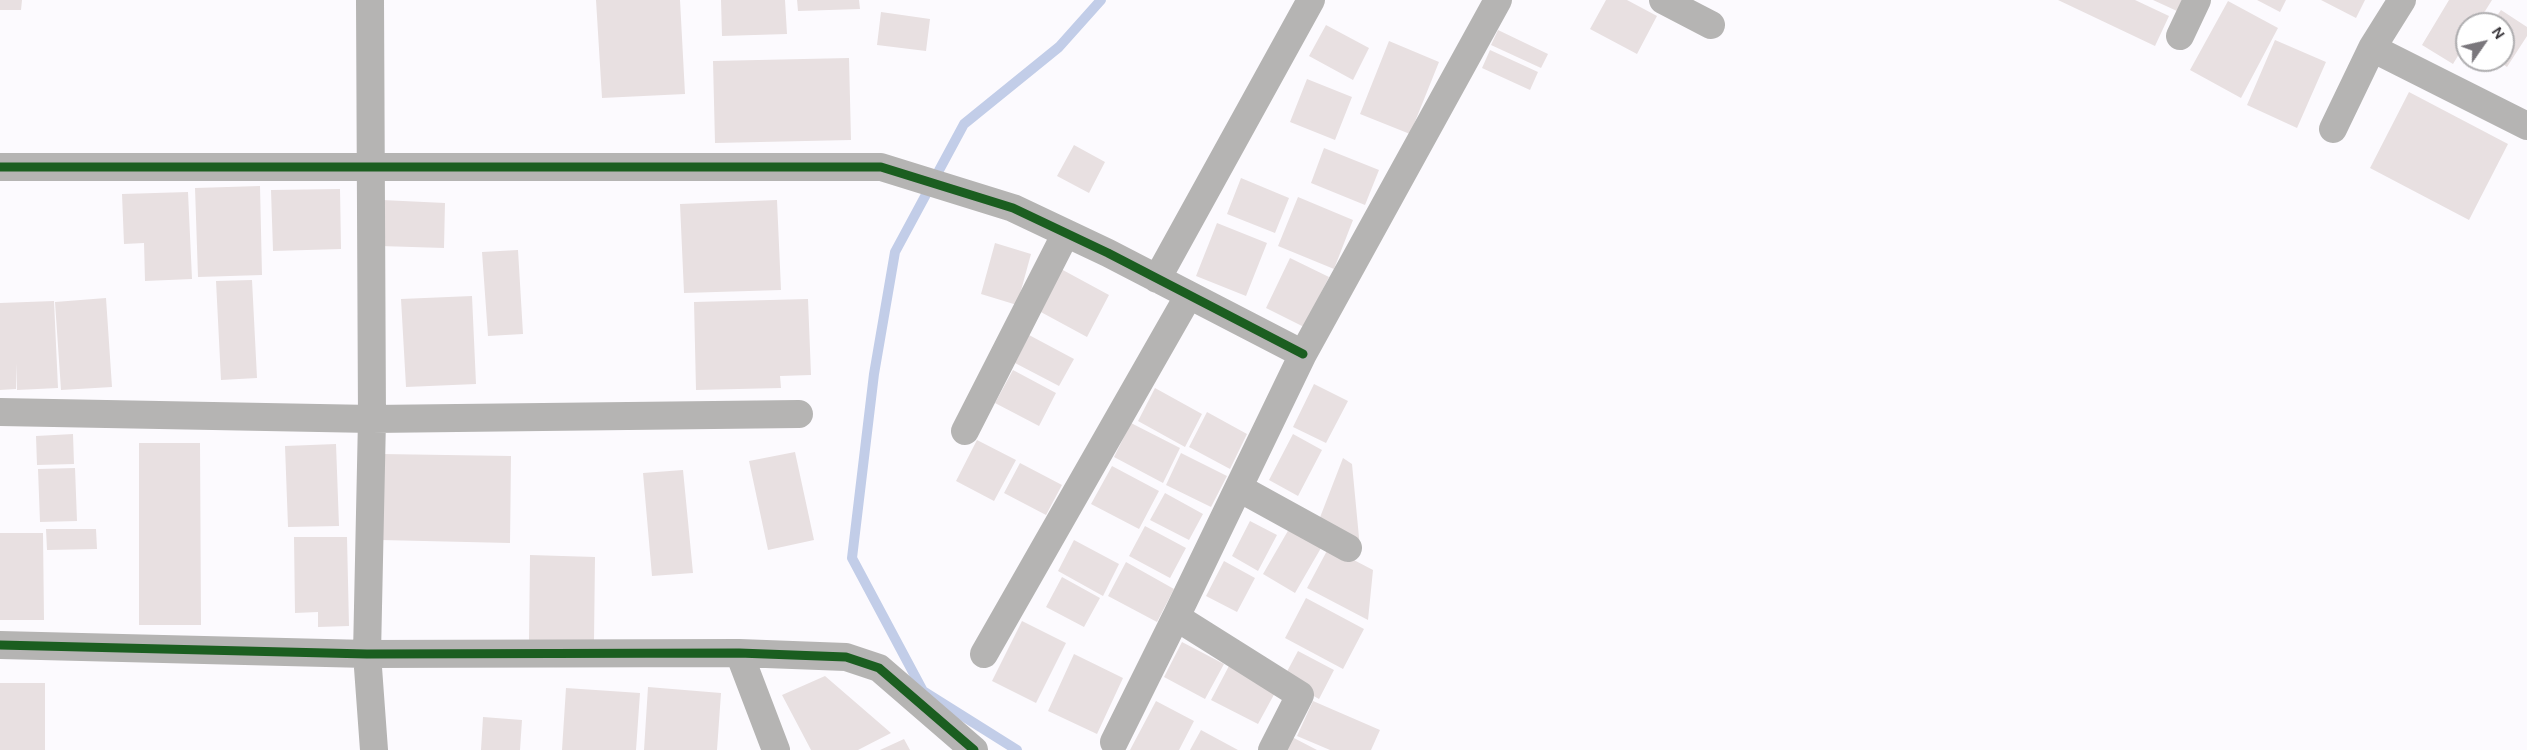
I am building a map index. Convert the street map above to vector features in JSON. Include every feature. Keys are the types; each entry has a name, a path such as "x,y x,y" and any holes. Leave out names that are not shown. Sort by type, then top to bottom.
{"street":[{"path":"370,0 372,419 367,654 374,750"},
{"path":"1157,279 1311,0"},
{"path":"1114,742 1303,354 1498,0"},
{"path":"1664,0 1711,25"},
{"path":"2180,36 2197,0"},
{"path":"2333,129 2372,48 2402,0"},
{"path":"2372,48 2527,126"},
{"path":"0,167 881,167 1013,208 1303,354"},
{"path":"965,431 1066,233"},
{"path":"984,654 1189,295"},
{"path":"0,412 372,419 799,414"},
{"path":"1239,488 1348,548"},
{"path":"1176,617 1300,695 1272,750"},
{"path":"0,645 367,654 739,653 846,657 879,668 974,750"},
{"path":"739,653 776,750"}],"building":[{"path":"0,0 22,0 21,10 0,10"},
{"path":"596,0 680,0 685,94 602,98"},
{"path":"721,0 785,0 787,34 722,36"},
{"path":"797,0 859,0 860,9 798,11"},
{"path":"1606,0 1627,0 1657,16 1637,54 1590,29"},
{"path":"2058,0 2135,0 2169,16 2155,46"},
{"path":"2153,0 2182,0 2177,11"},
{"path":"2257,0 2286,0 2280,12"},
{"path":"2321,0 2365,0 2356,18"},
{"path":"2449,0 2492,0 2484,12 2455,12 2455,61 2453,64 2422,45"},
{"path":"2228,1 2278,28 2241,98 2190,70"},
{"path":"881,12 930,19 926,51 877,45"},
{"path":"2515,19 2527,27 2527,36 2515,55"},
{"path":"1326,25 1369,48 1353,80 1309,56"},
{"path":"1498,30 1548,54 1541,68 1491,45"},
{"path":"2275,40 2326,62 2297,128 2247,105"},
{"path":"1389,41 1439,62 1410,134 1360,114"},
{"path":"1490,50 1538,72 1530,90 1482,68"},
{"path":"849,58 851,140 715,143 713,61"},
{"path":"1307,79 1352,97 1335,140 1290,122"},
{"path":"2409,92 2508,144 2469,220 2370,168"},
{"path":"1074,145 1105,162 1089,193 1057,176"},
{"path":"1324,148 1379,170 1365,205 1311,183"},
{"path":"1241,178 1289,198 1275,233 1227,214"},
{"path":"260,186 262,275 198,277 195,188"},
{"path":"340,189 341,249 273,251 271,190"},
{"path":"188,192 192,279 145,281 144,243 124,244 122,194"},
{"path":"1298,197 1353,220 1334,269 1278,246"},
{"path":"382,200 445,203 444,248 380,246"},
{"path":"777,200 781,290 684,293 680,204"},
{"path":"1217,223 1267,243 1246,296 1196,276"},
{"path":"995,243 1031,254 1017,305 981,294"},
{"path":"518,250 523,334 488,336 482,252"},
{"path":"1290,258 1329,277 1304,327 1266,308"},
{"path":"1061,269 1109,295 1087,337 1039,311"},
{"path":"252,280 257,378 221,380 216,281"},
{"path":"472,296 476,384 406,387 401,299"},
{"path":"106,298 112,387 61,390 55,302"},
{"path":"808,299 811,375 780,376 781,388 696,390 694,302"},
{"path":"54,301 58,388 17,390 16,363 16,389 0,390 0,303"},
{"path":"1029,335 1074,359 1059,386 1015,363"},
{"path":"1013,370 1056,393 1039,426 995,403"},
{"path":"1314,384 1348,401 1326,443 1293,427"},
{"path":"1155,388 1202,414 1185,447 1138,421"},
{"path":"1207,412 1247,434 1230,469 1189,447"},
{"path":"1131,423 1180,448 1163,483 1114,457"},
{"path":"73,434 74,464 37,465 36,436"},
{"path":"1293,434 1322,450 1298,496 1269,480"},
{"path":"977,440 1016,460 994,501 956,481"},
{"path":"139,443 200,443 201,625 139,625"},
{"path":"336,444 339,526 288,527 285,446"},
{"path":"795,452 814,540 768,550 749,461"},
{"path":"1181,453 1227,476 1211,507 1166,485"},
{"path":"382,454 511,456 510,543 381,540"},
{"path":"1343,458 1352,464 1360,548 1319,520"},
{"path":"1020,463 1062,485 1046,515 1004,493"},
{"path":"1112,466 1159,491 1139,529 1091,504"},
{"path":"75,468 77,521 40,522 38,469"},
{"path":"683,470 693,573 652,576 643,473"},
{"path":"1165,493 1203,514 1189,540 1150,520"},
{"path":"1250,521 1277,535 1258,571 1232,556"},
{"path":"1145,526 1186,548 1170,578 1129,556"},
{"path":"46,529 96,529 97,549 47,550"},
{"path":"1289,529 1321,548 1295,593 1263,574"},
{"path":"0,533 43,533 44,620 0,620"},
{"path":"294,537 347,537 349,626 318,627 318,612 295,613"},
{"path":"1074,540 1119,564 1103,596 1058,571"},
{"path":"1329,547 1373,570 1368,620 1307,588"},
{"path":"530,555 595,557 594,641 529,640"},
{"path":"1224,561 1255,578 1237,612 1206,596"},
{"path":"1126,562 1174,589 1157,622 1108,596"},
{"path":"1062,577 1100,598 1084,627 1046,607"},
{"path":"1306,598 1364,629 1343,669 1285,638"},
{"path":"1022,621 1066,643 1036,703 992,681"},
{"path":"1182,642 1224,664 1205,699 1164,677"},
{"path":"1298,651 1334,670 1319,699 1283,679"},
{"path":"1074,654 1123,678 1097,734 1048,711"},
{"path":"1230,664 1277,689 1258,724 1211,700"},
{"path":"825,676 891,733 858,750 811,750 782,695"},
{"path":"0,683 45,683 45,750 0,750"},
{"path":"648,687 721,693 717,750 644,750"},
{"path":"566,688 640,693 636,750 562,750"},
{"path":"1156,701 1194,721 1179,750 1130,750"},
{"path":"1313,701 1380,730 1371,750 1330,750 1297,736"},
{"path":"483,717 522,720 520,750 481,750"},
{"path":"1201,730 1238,750 1190,750"},
{"path":"1292,737 1317,750 1285,750"},
{"path":"904,739 910,750 880,750"}],"waterway":[{"path":"1017,750 923,691 852,558 874,374 895,252 964,124 1059,47 1101,0"}],"cycle path":[{"path":"0,167 881,167 1013,208 1108,253 1303,354"},
{"path":"0,645 367,654 739,653 846,657 879,668 974,750"}]}
